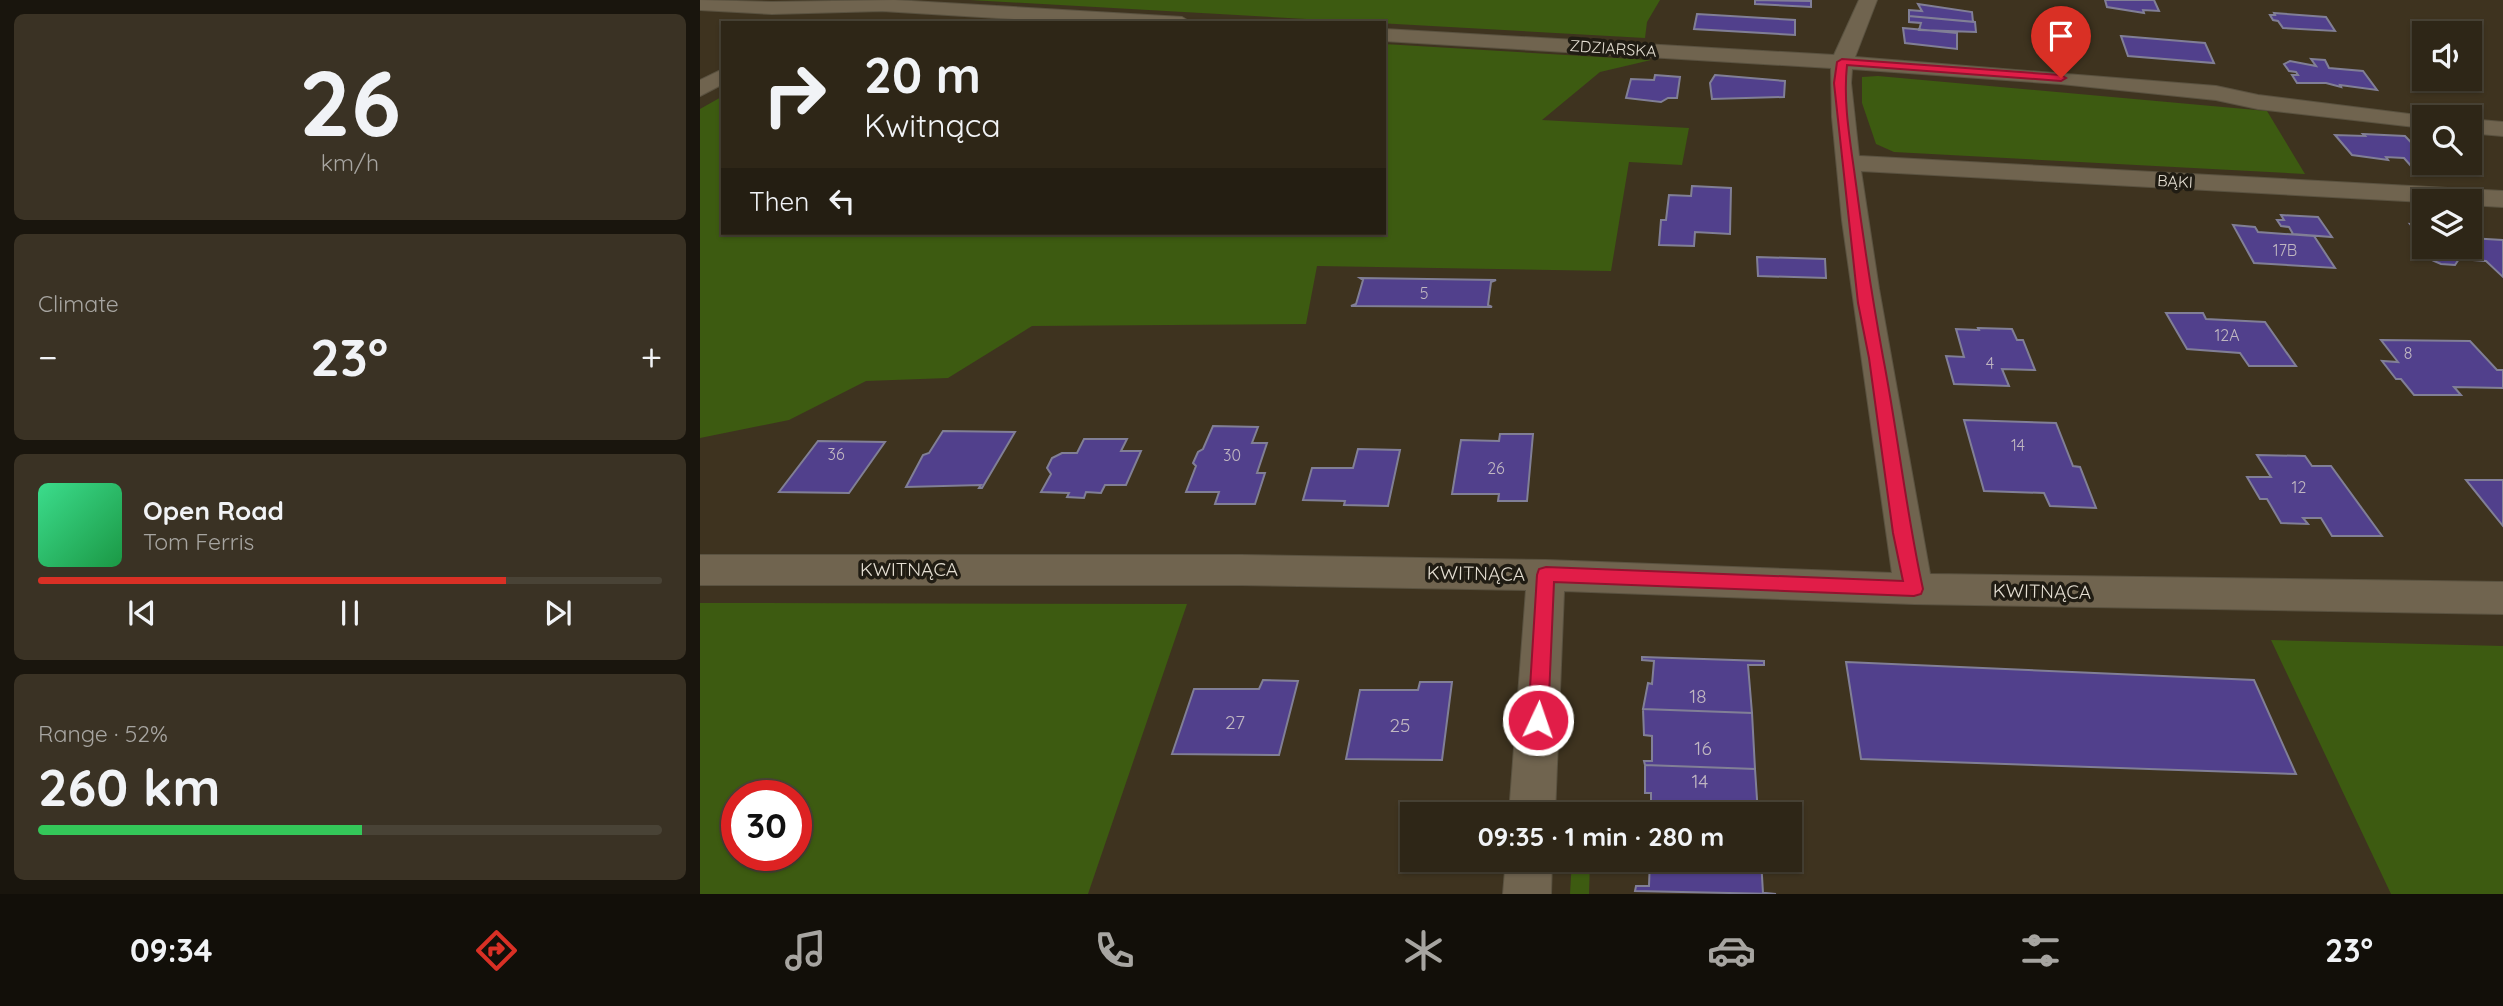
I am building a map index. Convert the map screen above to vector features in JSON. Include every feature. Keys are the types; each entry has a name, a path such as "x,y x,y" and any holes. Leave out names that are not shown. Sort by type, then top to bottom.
{"street":[{"path":"1868,0 1842,62 1840,83 1865,303 1876,358 1902,533 1914,589"},
{"path":"700,4 760,8 832,3 1149,21"},
{"path":"808,21 832,3"},
{"name":"ZDZIARSKA","path":"1386,35 1842,62"},
{"path":"1842,62 2216,93 2258,102 2412,120"},
{"path":"700,89 721,76"},
{"path":"2482,127 2503,129"},
{"name":"BĄKI","path":"1847,163 2503,199"},
{"name":"KWITNĄCA","path":"700,570 1241,570 1546,575 1914,589 2503,598"},
{"path":"1533,802 1546,575"},
{"path":"1527,894 1528,872"}],"green space":[{"path":"970,0 1660,0 1647,22 1645,38 1386,23 1386,21 1343,21"},
{"path":"1386,44 1651,60 1600,72 1542,120 1689,128 1682,165 1629,162 1611,271 1317,266 1306,324 1032,326 948,378 866,381 789,420 700,438 700,109 721,97 721,235 1386,235"},
{"path":"1878,76 2267,111 2305,174 1894,152 1876,144 1862,103 1862,77"},
{"path":"700,603 1187,604 1088,894 700,894"},
{"path":"2271,640 2503,646 2503,894 2391,894"},
{"path":"1571,872 1590,872 1589,894 1570,894"}],"building":[{"path":"1755,0 1811,1 1811,7 1755,4"},
{"path":"2105,0 2154,0 2159,11 2143,10 2144,13 2107,7"},
{"path":"1918,4 1972,12 1973,22 1909,16 1909,10 1922,11"},
{"path":"2274,13 2326,17 2335,31 2283,28 2270,15 2275,15"},
{"path":"1697,14 1795,20 1795,35 1694,29"},
{"path":"1909,16 1975,22 1976,32 1919,30 1921,23 1909,22"},
{"path":"1903,28 1957,33 1957,49 1905,43"},
{"path":"2121,36 2205,43 2214,63 2128,56"},
{"path":"2311,59 2325,60 2329,68 2363,71 2377,90 2326,83 2297,83 2292,75 2298,75 2296,72 2289,71 2284,64 2290,61 2316,66"},
{"path":"1655,75 1680,77 1677,98 1668,98 1661,102 1626,98 1631,79 1654,80"},
{"path":"1715,75 1785,81 1784,97 1712,99 1710,83"},
{"path":"2363,134 2405,136 2412,143 2412,166 2404,158 2386,157 2388,160 2352,155 2335,135 2365,136"},
{"path":"1692,186 1731,188 1730,234 1695,232 1694,246 1659,245 1661,220 1666,220 1669,195 1691,196"},
{"path":"2281,215 2318,217 2332,237 2293,234 2289,227 2281,226 2277,220 2284,220"},
{"path":"2233,225 2255,227 2258,232 2314,236 2335,268 2254,263"},
{"path":"2482,239 2503,240 2503,277 2486,261 2459,259 2482,259"},
{"path":"1757,257 1825,259 1826,278 1758,276"},
{"path":"2429,259 2459,259 2455,265 2441,264"},
{"path":"1360,278 1496,280 1491,282 1488,305 1492,307 1351,306 1356,304 1363,280"},
{"path":"2166,313 2203,313 2206,319 2265,322 2296,366 2249,366 2240,353 2187,349"},
{"path":"1978,328 2012,329 2017,340 2023,340 2035,370 2002,369 2009,386 1954,384 1946,356 1964,357 1956,329 1979,330"},
{"path":"2381,340 2470,341 2497,370 2503,370 2503,388 2454,387 2461,395 2414,395 2401,379 2396,379 2382,361 2398,362"},
{"path":"1964,420 2056,423 2073,466 2080,467 2096,508 2050,506 2044,493 1984,491"},
{"path":"1213,426 1258,427 1252,443 1267,443 1257,473 1265,473 1255,504 1215,504 1219,492 1186,492 1196,466 1193,463 1198,452 1203,449"},
{"path":"943,431 1015,432 982,488 979,488 981,485 906,487 923,455 929,453"},
{"path":"1500,434 1533,434 1527,501 1498,501 1499,494 1452,494 1461,440 1499,441"},
{"path":"1084,439 1127,439 1121,451 1141,451 1126,485 1105,485 1101,493 1086,492 1084,498 1067,497 1069,493 1041,492 1051,474 1047,468 1052,458 1062,453 1077,453"},
{"path":"818,441 885,442 849,493 779,492"},
{"path":"1358,449 1400,450 1388,506 1344,505 1345,501 1303,500 1312,468 1353,468"},
{"path":"2257,455 2305,456 2312,466 2331,466 2382,536 2332,536 2321,518 2303,518 2308,524 2281,523 2267,499 2260,499 2247,477 2271,477"},
{"path":"2466,480 2503,480 2503,526"},
{"path":"1642,657 1764,661 1764,665 1748,665 1752,713 1643,709 1648,683 1652,684 1654,661 1642,660"},
{"path":"1846,662 2254,680 2296,774 1861,759"},
{"path":"1263,680 1298,681 1279,755 1172,754 1194,689 1259,689"},
{"path":"1420,682 1452,682 1442,760 1346,759 1360,690 1418,690"},
{"path":"1643,709 1752,713 1755,769 1645,765 1644,761 1652,761 1652,736 1644,735"},
{"path":"1645,765 1755,769 1757,802 1651,802 1651,793 1645,793"},
{"path":"1650,872 1762,872 1763,893 1776,894 1635,891 1636,886 1649,886"}],"route":[{"path":"1538,720 1546,575 1914,589 1902,533 1876,358 1865,303 1844,140 1840,83 1842,62 2061,78"}]}
